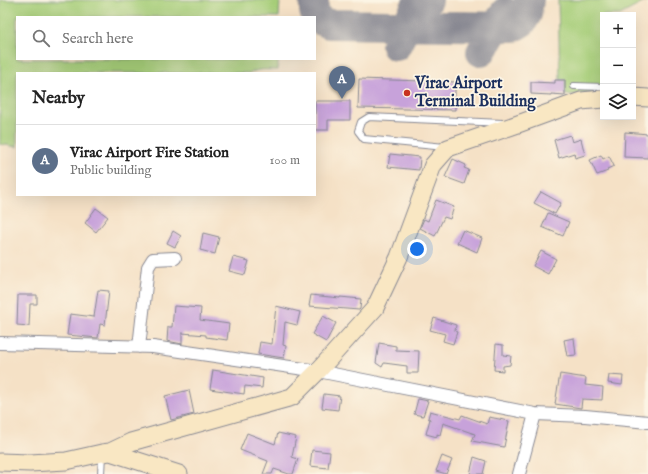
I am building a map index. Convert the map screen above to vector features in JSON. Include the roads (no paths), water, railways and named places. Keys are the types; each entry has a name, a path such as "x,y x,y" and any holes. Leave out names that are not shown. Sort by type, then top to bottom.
{"street":[{"path":"636,97 648,98"},
{"path":"0,462 30,463 66,461 106,452 131,442 292,397 318,371 375,308 399,257 433,165 448,148 581,101 600,99"},
{"path":"139,347 148,267 153,259 175,258"},
{"path":"0,343 153,347 318,371 535,414 585,416 648,422"},
{"path":"519,474 535,414"},
{"path":"106,452 179,474"}],"lane":[{"path":"574,86 600,87"},
{"path":"448,148 364,139 358,131 361,122 369,117 518,124"},
{"path":"101,474 106,452"}],"place":[{"name":"Virac Airport Terminal Building","path":"407,93"},
{"name":"Virac Airport Fire Station","path":"342,99"}]}
